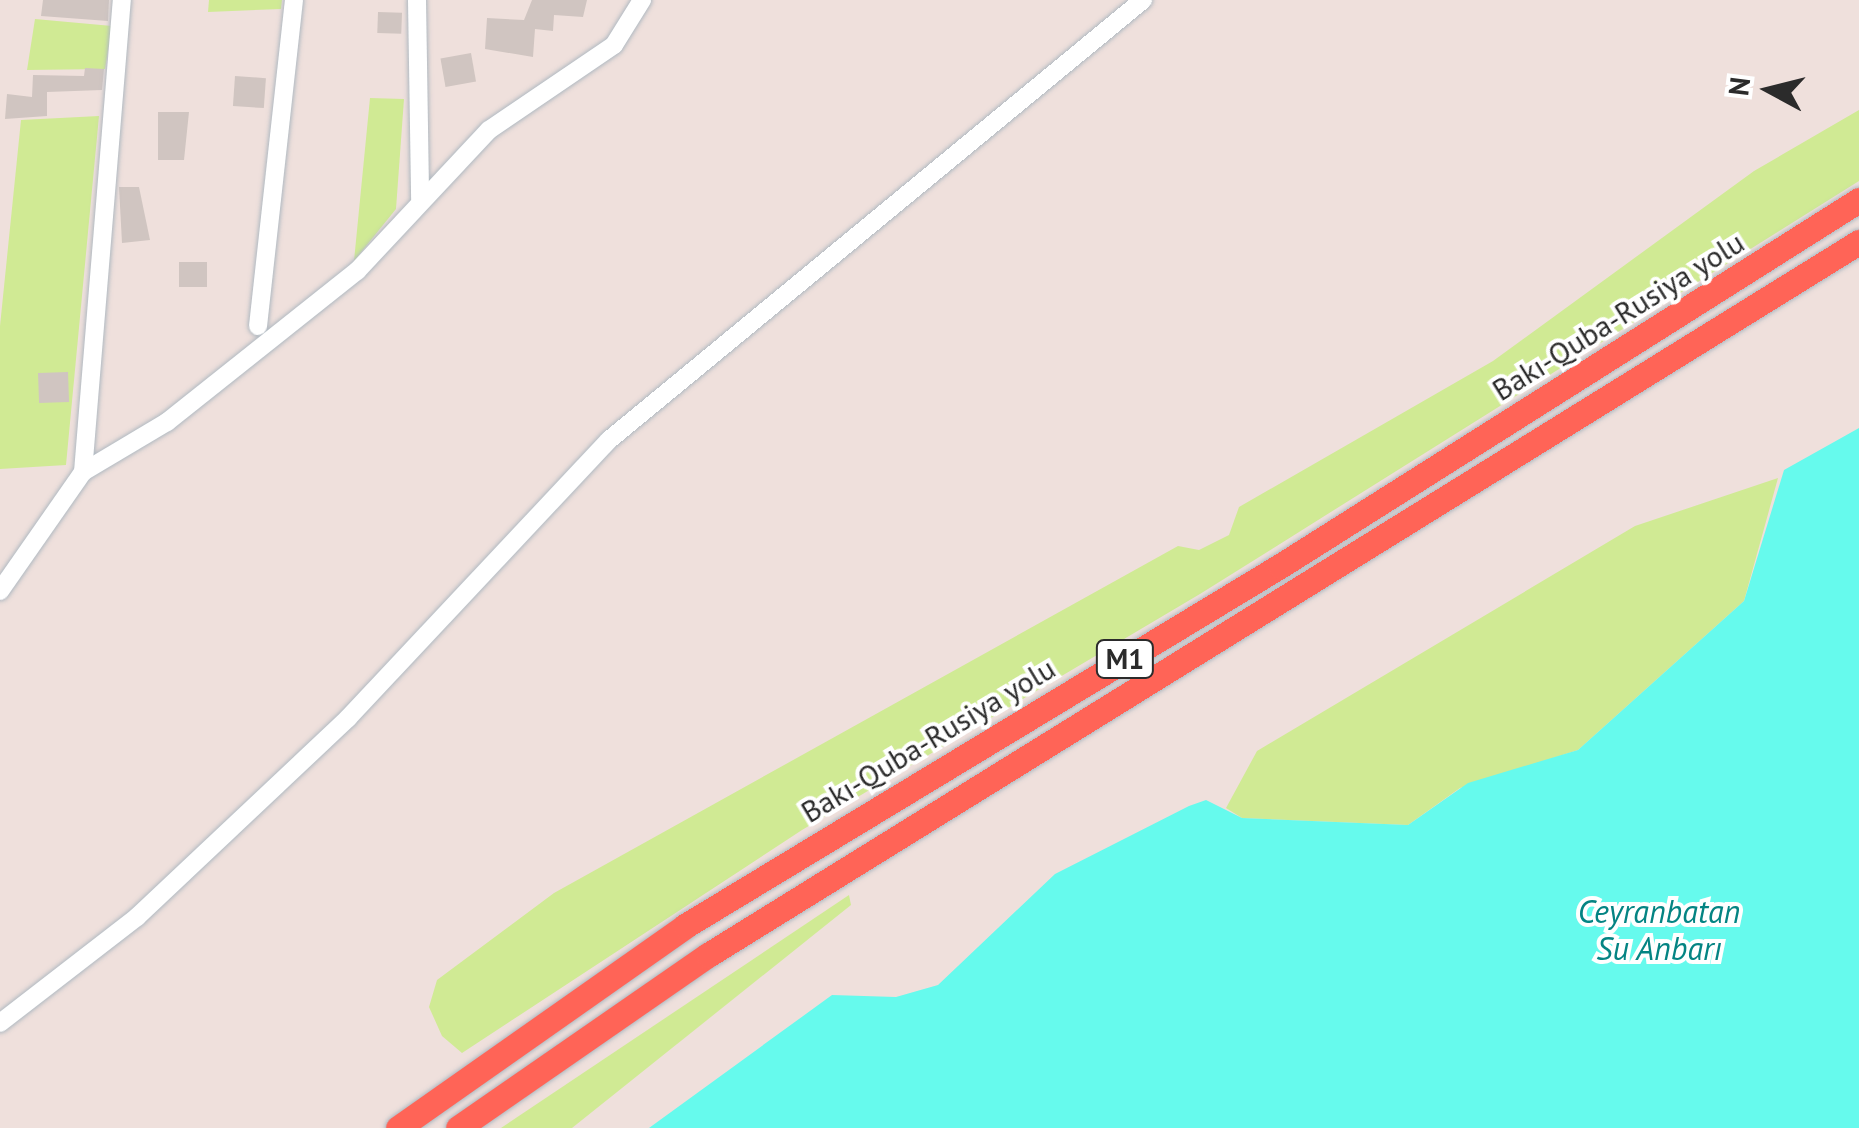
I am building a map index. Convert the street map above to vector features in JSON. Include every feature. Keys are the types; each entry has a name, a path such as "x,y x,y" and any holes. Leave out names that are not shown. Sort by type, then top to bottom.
{"highway":[{"name":"Bakı-Quba-Rusiya yolu","path":"398,1128 685,926 1280,566 1859,200"},
{"name":"M1","path":"458,1128 708,955 1859,242"}],"street":[{"path":"83,472 122,0"},
{"path":"258,326 294,0"},
{"path":"417,0 420,199"},
{"path":"0,591 83,472 166,422 318,304 489,130 614,45 642,0"},
{"path":"0,1024 137,918 348,718 610,440 1144,0"}],"green space":[{"path":"209,0 282,0 281,9 208,12"},
{"path":"35,19 112,26 105,69 27,70"},
{"path":"370,98 404,99 396,209 354,261"},
{"path":"1859,110 1859,181 1200,594 802,830 462,1053 442,1036 429,1007 437,980 554,893 1178,546 1199,550 1229,535 1239,507 1493,361 1754,171"},
{"path":"99,116 66,465 0,469 0,326 21,120"},
{"path":"1778,478 1744,601 1578,750 1460,788 1408,825 1242,818 1226,808 1257,751 1635,526"},
{"path":"849,895 851,905 572,1128 501,1128"}],"water":[{"name":"Ceyranbatan Su Anbarı","path":"1859,428 1859,1128 649,1128 832,995 896,997 938,985 1055,874 1189,806 1206,800 1242,818 1408,825 1468,783 1578,750 1744,601 1784,470"}],"building":[{"path":"43,0 109,0 108,21 41,16"},
{"path":"532,0 587,0 583,17 554,15 553,31 535,29 533,57 485,49 487,18 524,20"},
{"path":"378,12 402,13 401,34 377,33"},
{"path":"471,53 476,82 446,87 440,58"},
{"path":"85,68 104,69 102,90 47,92 47,116 5,119 7,94 32,97 33,75 84,76"},
{"path":"235,76 266,78 264,108 233,106"},
{"path":"158,112 189,112 184,160 158,160"},
{"path":"119,187 139,187 150,240 122,243"},
{"path":"179,262 207,262 207,287 179,287"},
{"path":"68,372 69,402 39,403 38,373"}]}
